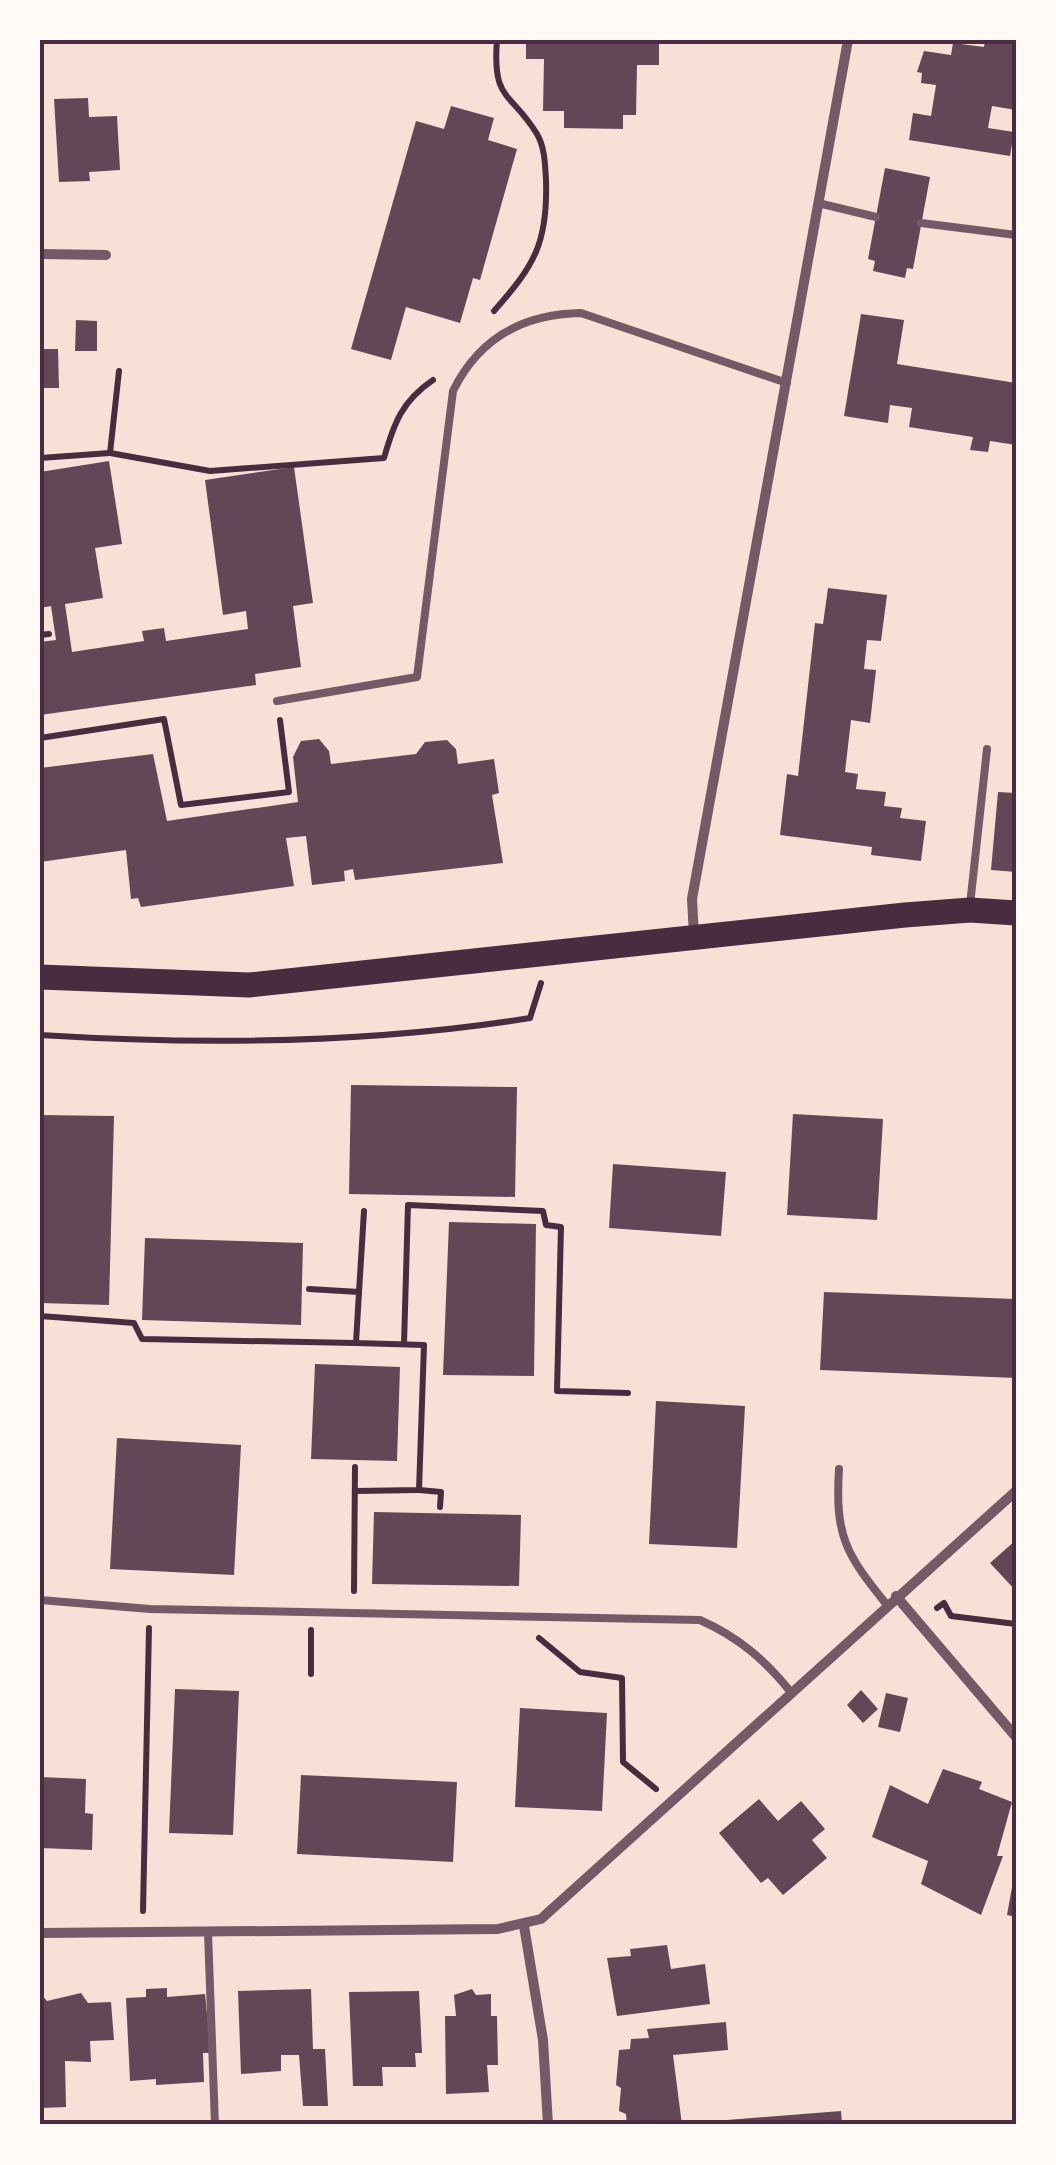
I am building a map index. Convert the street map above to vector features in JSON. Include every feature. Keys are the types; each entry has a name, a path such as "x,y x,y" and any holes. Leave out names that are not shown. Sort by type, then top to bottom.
{"main road":[{"path":"40,977 249,985 970,910 1016,913"}],"street":[{"path":"694,938 692,899 848,40"},
{"path":"40,254 106,255"},
{"path":"40,1933 524,1926 555,1909 790,1690 1016,1491"},
{"path":"896,1596 1016,1737"},
{"path":"524,1926 543,2040 548,2125"}],"lane":[{"path":"818,204 876,217"},
{"path":"922,223 1016,235"},
{"path":"278,702 417,677 454,391 467,364 487,342 522,322 555,314 581,314 787,383"},
{"path":"970,910 986,749"},
{"path":"839,1469 836,1520 856,1567 887,1605"},
{"path":"40,1600 150,1608 700,1620 730,1634 768,1664 790,1690"},
{"path":"208,1932 215,2125"}],"path":[{"path":"491,314 526,275 549,212 546,158 538,135 498,90 497,40"},
{"path":"40,458 110,453 210,471 384,458 395,421 409,396 445,367"},
{"path":"110,453 119,370"},
{"path":"40,738 164,719 181,804 289,792 278,702"},
{"path":"40,1035 290,1040 465,1028 530,1018 550,953"},
{"path":"404,1344 408,1205 544,1210 546,1225 560,1227 557,1392 628,1393"},
{"path":"356,1344 364,1211"},
{"path":"310,1288 359,1292"},
{"path":"40,1316 134,1323 142,1339 424,1345 418,1490"},
{"path":"354,1613 355,1467"},
{"path":"355,1491 441,1492 440,1508"},
{"path":"917,1622 944,1603 950,1616 1016,1624"},
{"path":"142,1932 150,1608"},
{"path":"311,1674 312,1612"},
{"path":"537,1617 539,1643 580,1672 622,1678 623,1762 670,1801"}],"building":[{"path":"526,40 659,40 659,65 637,65 636,115 623,115 623,129 564,128 564,111 543,111 544,59 526,59"},
{"path":"985,40 1016,40 1016,110 992,106 988,128 1014,132 1010,156 909,140 913,113 931,116 936,85 921,83 922,73 917,72 924,51 951,55 953,43 984,47"},
{"path":"88,98 89,117 117,116 120,170 89,172 90,181 59,182 54,99"},
{"path":"451,106 494,118 488,140 517,149 480,280 473,278 460,323 406,307 391,360 351,349 416,121 444,129"},
{"path":"885,168 930,177 913,269 907,268 905,278 873,271 875,261 868,259"},
{"path":"861,314 904,320 897,364 1016,383 1016,445 990,441 988,452 970,450 973,437 909,427 912,408 890,405 888,423 844,416"},
{"path":"76,320 97,321 97,351 75,351"},
{"path":"40,349 58,349 59,388 40,388"},
{"path":"109,461 122,544 95,548 103,598 65,604 72,652 144,641 142,631 164,628 166,641 248,629 246,611 223,615 205,480 294,467 313,603 293,606 301,667 255,674 256,685 40,715 40,642 56,640 51,606 40,608 40,472"},
{"path":"828,588 887,595 881,641 867,640 864,669 876,670 870,723 851,720 845,772 858,774 856,789 886,792 884,806 902,808 900,818 926,821 921,861 871,855 872,847 780,835 787,774 798,776 815,623 823,624"},
{"path":"319,739 329,751 331,764 416,754 425,742 447,740 456,749 458,764 494,759 499,793 492,795 503,863 355,880 353,869 344,871 345,881 312,885 306,836 286,838 294,886 141,907 138,898 131,899 126,850 40,862 40,768 153,754 167,821 298,802 293,757 301,741"},
{"path":"998,792 1016,793 1016,872 991,870"},
{"path":"351,1085 517,1087 515,1197 349,1194"},
{"path":"793,1114 883,1119 877,1220 787,1215"},
{"path":"40,1115 114,1116 109,1305 40,1303"},
{"path":"613,1164 726,1172 721,1236 609,1228"},
{"path":"449,1222 536,1224 534,1376 443,1375"},
{"path":"145,1238 303,1243 301,1325 142,1320"},
{"path":"824,1292 1016,1299 1016,1378 820,1370"},
{"path":"315,1364 400,1367 397,1461 311,1459"},
{"path":"656,1401 745,1406 737,1548 649,1544"},
{"path":"117,1438 241,1445 234,1575 110,1569"},
{"path":"374,1512 521,1515 519,1586 372,1584"},
{"path":"1016,1540 1016,1591 990,1563"},
{"path":"175,1689 239,1691 233,1835 169,1833"},
{"path":"861,1690 878,1709 863,1723 847,1705"},
{"path":"886,1693 908,1698 900,1732 878,1727"},
{"path":"520,1708 607,1713 602,1811 515,1807"},
{"path":"943,1769 982,1782 979,1789 1012,1802 997,1856 1003,1856 981,1915 921,1884 928,1861 872,1837 890,1785 928,1804"},
{"path":"301,1775 457,1782 453,1862 297,1854"},
{"path":"40,1777 86,1779 85,1813 93,1814 92,1850 40,1848"},
{"path":"759,1799 778,1821 801,1801 825,1829 812,1840 827,1858 783,1895 768,1878 761,1883 719,1833"},
{"path":"1016,1876 1016,1917 1007,1915"},
{"path":"667,1945 671,1969 705,1964 710,2004 617,2016 607,1958 631,1956 630,1949"},
{"path":"167,1988 167,1997 205,1994 211,2053 203,2053 204,2082 156,2085 156,2079 130,2081 126,1998 146,1997 146,1989"},
{"path":"311,1989 313,2049 325,2049 328,2106 303,2106 299,2055 281,2055 281,2071 241,2074 238,1991"},
{"path":"472,1989 476,1995 491,1994 491,2016 497,2016 498,2065 487,2065 489,2092 446,2094 445,2016 456,2016 454,1995"},
{"path":"419,1991 422,2053 415,2053 416,2067 382,2067 383,2086 353,2086 349,1992"},
{"path":"40,1993 47,2001 81,1993 88,2003 111,2002 114,2040 90,2041 91,2062 65,2061 66,2107 42,2108"},
{"path":"726,2022 728,2050 673,2055 682,2125 627,2125 626,2114 619,2111 621,2088 616,2085 619,2050 630,2049 631,2039 649,2038 647,2029"},
{"path":"841,2111 842,2125 702,2125 702,2122"}]}
